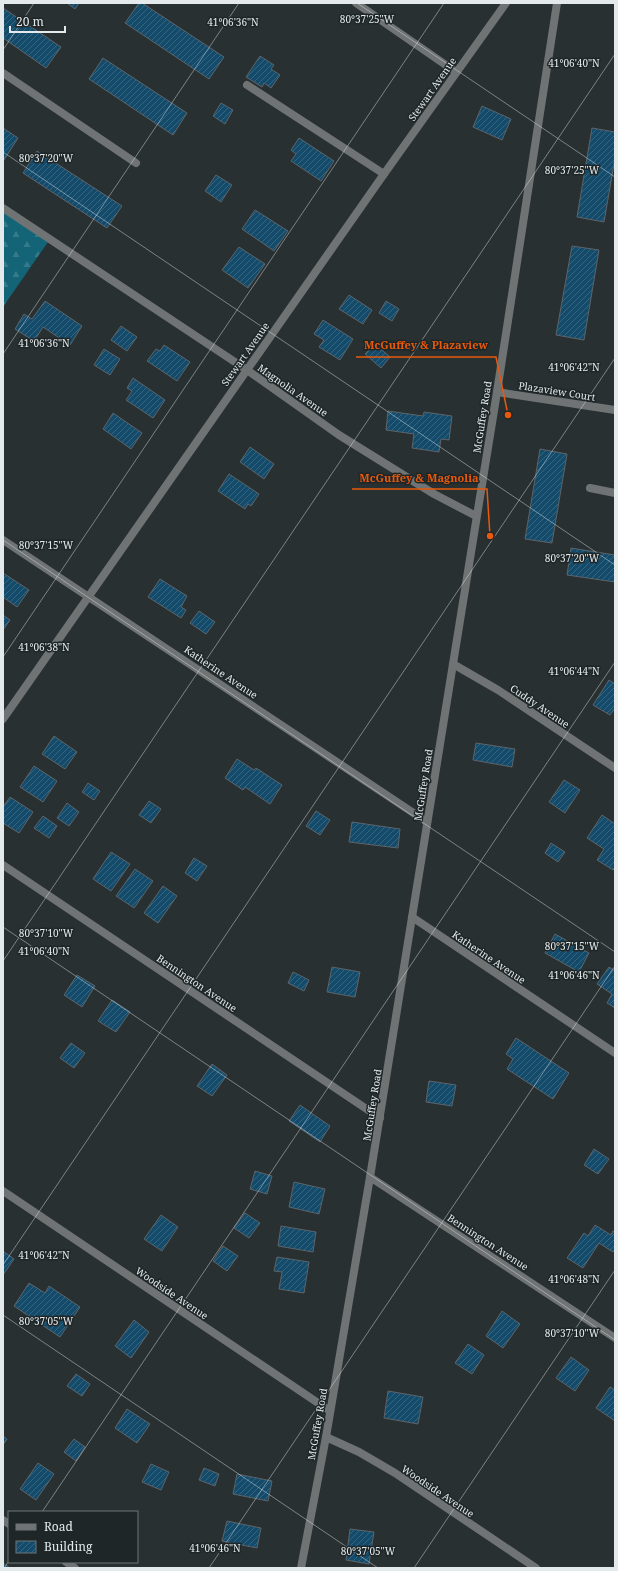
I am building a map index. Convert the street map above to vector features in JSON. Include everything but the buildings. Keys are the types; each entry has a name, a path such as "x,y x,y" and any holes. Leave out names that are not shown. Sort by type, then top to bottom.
{"street":[{"path":"356,3 456,72"},
{"name":"Stewart Avenue","path":"3,718 384,174 506,3"},
{"name":"McGuffey Road","path":"301,1568 326,1437 380,1118 557,3"},
{"path":"3,73 136,163"},
{"path":"247,85 384,174"},
{"name":"Magnolia Avenue","path":"3,208 247,370 339,435 434,494 476,516"},
{"name":"Plazaview Court","path":"496,392 615,410"},
{"path":"590,488 615,493"},
{"name":"Katherine Avenue","path":"3,540 427,822"},
{"name":"Cuddy Avenue","path":"453,664 498,690 615,768"},
{"name":"Bennington Avenue","path":"3,865 380,1118"},
{"name":"Katherine Avenue","path":"412,917 615,1053"},
{"name":"Bennington Avenue","path":"370,1177 615,1338"},
{"name":"Woodside Avenue","path":"3,1190 330,1411"},
{"name":"Woodside Avenue","path":"326,1437 359,1452 395,1474 536,1568"}],"green space":[{"path":"3,208 50,239 3,307"}],"place":[{"name":"McGuffey & Plazaview","path":"508,415"},
{"name":"McGuffey & Magnolia","path":"490,536"}]}
